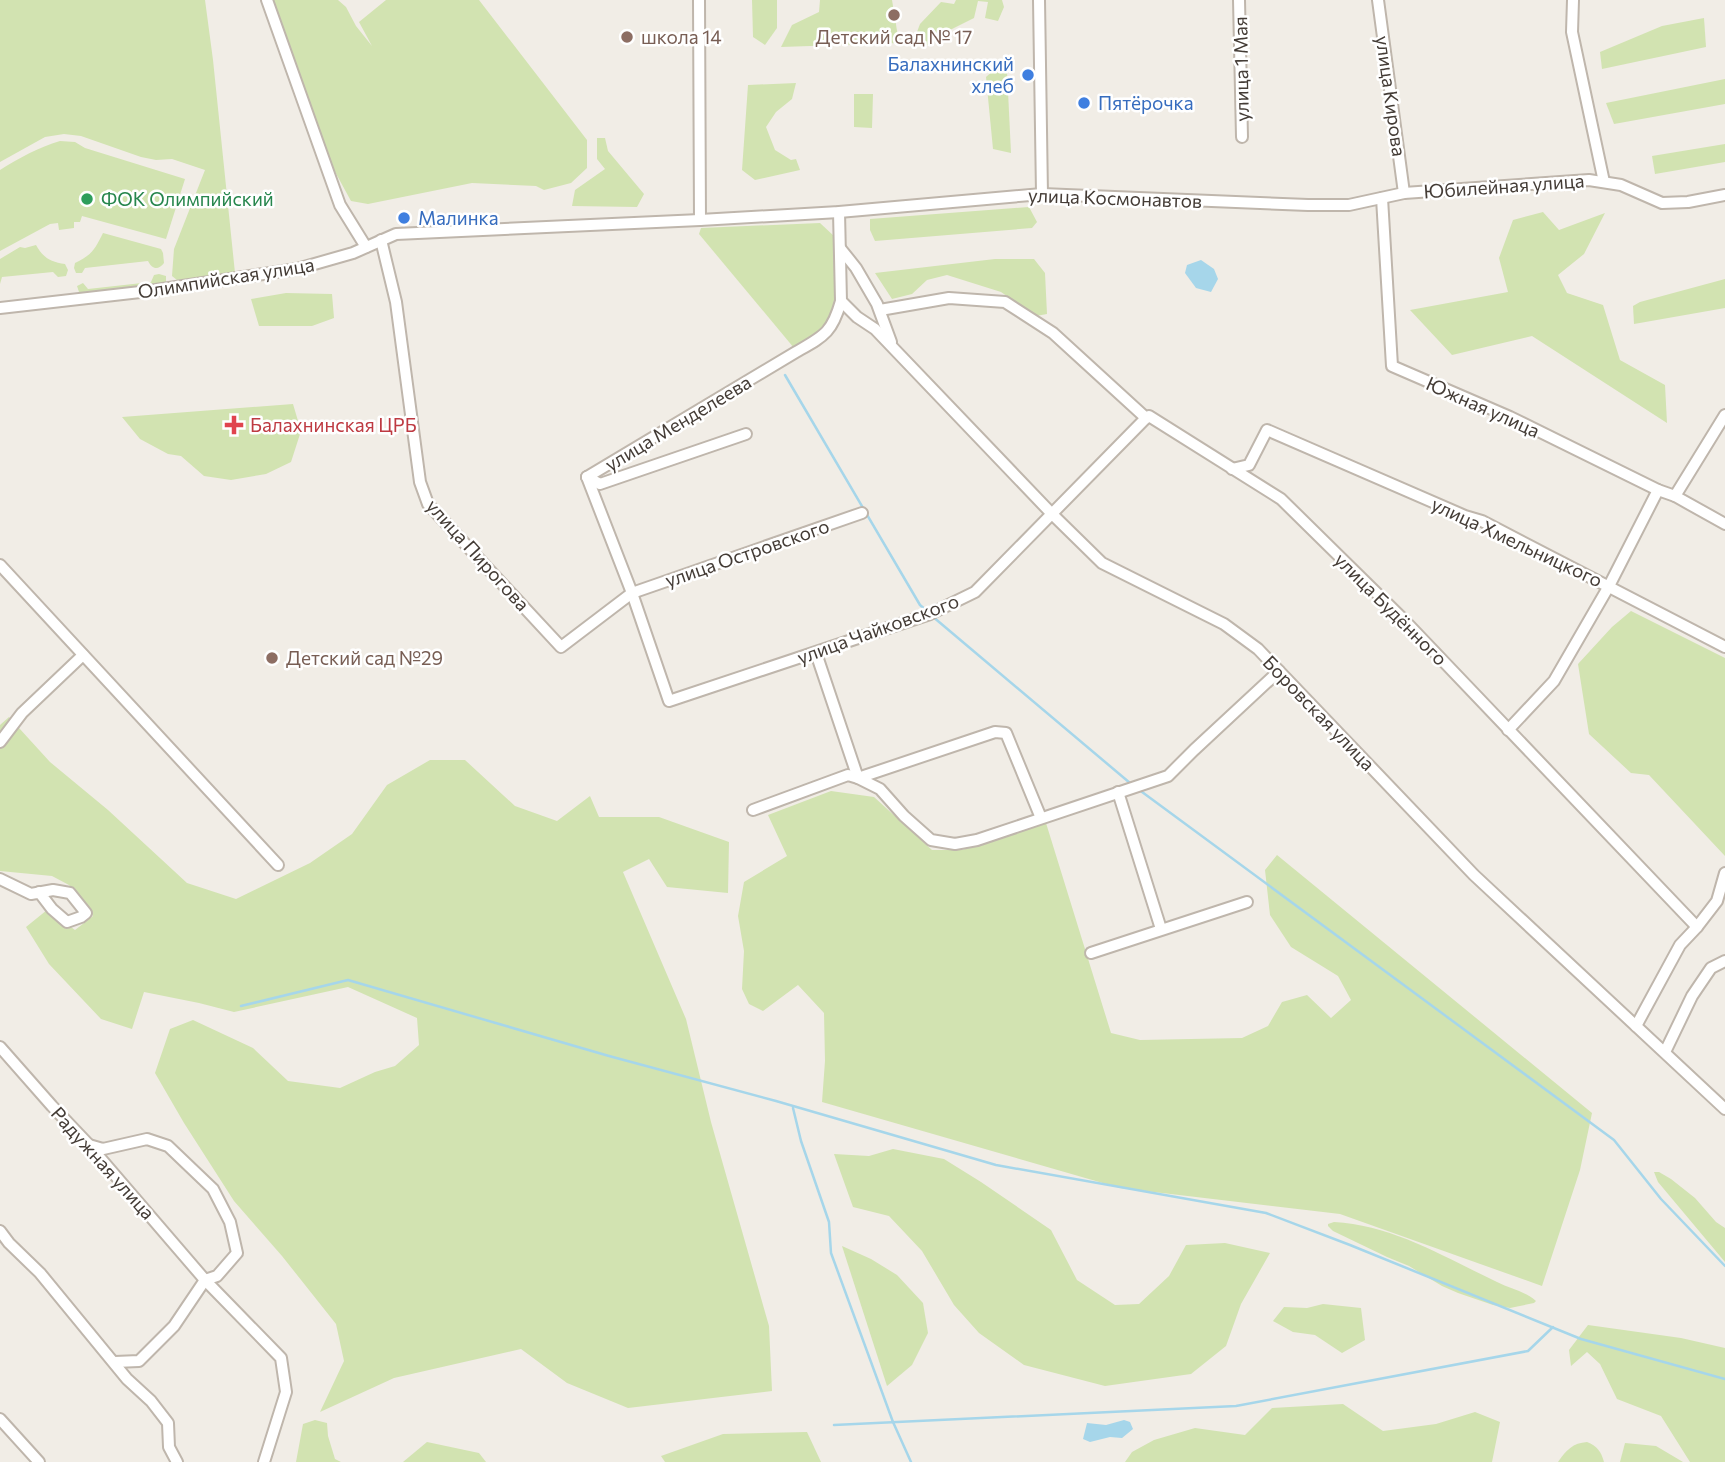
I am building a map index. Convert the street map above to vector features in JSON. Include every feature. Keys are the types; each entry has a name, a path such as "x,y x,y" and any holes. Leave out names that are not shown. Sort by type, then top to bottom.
{"street":[{"path":"267,0 340,205 366,247"},
{"path":"699,0 699,220"},
{"path":"1039,0 1042,194"},
{"name":"улица 1 Мая","path":"1239,0 1242,137"},
{"name":"улица Кирова","path":"1378,0 1404,193"},
{"path":"1573,0 1572,32 1604,182"},
{"name":"Юбилейная улица","path":"1404,193 1589,180 1621,185 1662,202 1688,202 1725,195"},
{"name":"улица Космонавтов","path":"699,220 839,212 1042,194 1349,205 1404,193"},
{"name":"Южная улица","path":"1382,198 1392,366 1510,417 1675,496 1725,524"},
{"path":"839,212 841,301 836,320 857,317"},
{"name":"Олимпийская улица","path":"0,308 149,291 297,269 353,253 396,234 699,220"},
{"name":"улица Пирогова","path":"382,240 396,302 420,482 428,504 561,647 632,593"},
{"name":"Боровская улица","path":"840,248 856,268 880,310 893,348"},
{"name":"улица Будённого","path":"880,310 949,299 1005,302 1053,332 1146,418 1149,416 1280,499 1404,620 1697,927"},
{"name":"Боровская улица","path":"841,301 857,317 875,328 1102,563 1224,624 1258,649 1474,875 1725,1109"},
{"name":"улица Менделеева","path":"587,477 823,337 836,320"},
{"path":"1675,496 1725,415"},
{"name":"улица Чайковского","path":"632,593 669,701 816,653 930,614 975,592 1146,418"},
{"name":"улица Хмельницкого","path":"1232,469 1249,465 1267,430 1482,521 1725,647"},
{"name":"улица Менделеева","path":"587,477 600,484 746,434"},
{"path":"587,477 632,593"},
{"path":"1508,730 1554,681 1609,586 1658,490"},
{"name":"улица Островского","path":"632,593 862,513"},
{"path":"0,565 278,865"},
{"path":"816,653 858,778"},
{"path":"0,742 22,713 83,654"},
{"path":"753,810 848,775 880,789 904,816 931,840 955,844 977,840 1168,776 1279,671"},
{"path":"858,778 995,732 1006,733 1041,818"},
{"path":"1118,792 1161,929"},
{"path":"1636,1026 1680,945 1717,901 1725,873"},
{"path":"0,879 31,894 39,892"},
{"path":"1091,953 1247,902"},
{"path":"1665,1052 1692,996 1712,968 1725,961"},
{"name":"Радужная улица","path":"0,1046 205,1280 281,1358 286,1392 264,1462"},
{"path":"89,1145 103,1149 147,1139 168,1146 212,1189 230,1222 237,1253 217,1276 205,1280 174,1326 139,1361 115,1363"},
{"path":"0,1231 40,1273 127,1380 151,1401 168,1423 169,1447 177,1462"},
{"path":"0,1419 39,1462"}],"green space":[{"path":"0,0 205,0 235,273 197,281 177,280 172,276 174,249 205,170 172,159 141,157 81,136 64,134 45,137 0,162"},
{"path":"269,0 338,0 346,7 356,26 372,46 359,22 386,0 479,0 587,140 587,168 571,183 544,190 536,186 472,183 368,204 351,201 322,148"},
{"path":"752,0 777,0 777,28 765,45 753,37"},
{"path":"820,0 892,0 899,43 781,47 792,25 819,12"},
{"path":"956,0 1002,0 1004,7 998,21 985,18 988,2 978,1 974,18 940,32 928,45 914,40 920,24 941,2 954,4"},
{"path":"1704,18 1706,47 1602,69 1600,52 1662,26"},
{"path":"997,67 1007,71 1011,153 993,149 986,77"},
{"path":"1725,79 1725,104 1614,124 1606,103"},
{"path":"796,83 792,99 776,112 766,127 775,150 791,160 796,159 800,170 755,180 742,170 748,85"},
{"path":"854,94 873,94 872,128 854,127"},
{"path":"597,138 605,138 608,151 644,194 637,207 572,206 575,190 605,169 597,159"},
{"name":"ФОК Олимпийский","path":"60,141 75,142 85,148 185,179 166,239 82,216 80,222 74,222 74,228 59,230 58,223 50,224 0,251 0,170 29,153"},
{"path":"1725,144 1725,162 1655,174 1652,156"},
{"path":"1029,207 1037,222 1032,228 875,241 870,230 870,219"},
{"path":"1543,212 1559,230 1605,213 1584,254 1558,275 1567,293 1603,305 1620,360 1665,385 1667,423 1532,336 1452,355 1410,310 1508,292 1499,258 1513,220"},
{"path":"820,223 835,237 833,314 820,333 794,348 699,234 701,228"},
{"path":"103,233 161,249 164,263 157,268 151,266 148,261 85,268 82,273 76,273 75,263 92,251"},
{"path":"36,245 48,259 65,264 68,270 66,276 58,277 53,272 2,277 0,284 0,259 20,247"},
{"path":"995,259 1034,259 1045,273 1047,314 1036,316 1001,292 947,275 927,280 912,294 892,299 875,273"},
{"path":"154,275 166,276 166,283 84,292 79,292 77,286 83,283 88,289 151,282"},
{"path":"1725,279 1725,308 1634,324 1633,306 1640,302"},
{"path":"286,293 332,294 334,318 312,326 259,326 251,299"},
{"path":"293,404 301,431 291,462 266,474 231,480 204,476 181,456 168,454 140,439 122,417"},
{"path":"1631,611 1725,658 1725,856 1649,775 1631,773 1589,734 1578,664 1612,627"},
{"path":"9,717 50,762 108,810 187,883 236,899 310,863 352,834 387,785 430,760 465,760 515,806 557,821 590,796 599,817 659,817 729,842 728,893 667,887 649,859 623,872 686,1019 711,1122 769,1326 772,1391 628,1408 567,1383 521,1349 394,1378 320,1412 344,1361 336,1324 234,1201 155,1073 170,1029 193,1020 253,1048 288,1081 340,1088 395,1066 419,1045 417,1018 348,987 234,1012 144,992 132,1029 101,1019 49,964 26,927 47,910 75,930 93,916 69,885 52,876 0,871 0,725"},
{"path":"831,791 874,797 932,850 962,850 1046,823 1111,1033 1140,1040 1242,1038 1268,1026 1282,1002 1307,995 1331,1018 1351,1000 1338,976 1291,947 1270,915 1265,870 1277,855 1592,1113 1580,1170 1542,1286 1340,1214 1120,1188 822,1102 824,1013 798,985 763,1011 749,1004 742,989 744,951 738,916 744,882 787,856 768,815"},
{"path":"893,1149 944,1159 1051,1230 1077,1280 1115,1305 1139,1304 1169,1276 1186,1245 1225,1243 1270,1253 1241,1304 1226,1346 1191,1374 1105,1386 1024,1365 979,1333 954,1305 922,1251 889,1216 853,1207 834,1154 869,1156"},
{"path":"1654,1172 1671,1179 1725,1228 1725,1262 1658,1182"},
{"path":"1328,1224 1356,1224 1398,1236 1522,1292 1536,1301 1510,1308 1458,1293 1409,1266 1333,1231"},
{"path":"842,1246 897,1275 923,1303 928,1333 912,1365 887,1386"},
{"path":"1323,1304 1361,1308 1365,1340 1342,1353 1315,1335 1293,1332 1273,1321 1284,1307 1307,1308"},
{"path":"1588,1325 1681,1338 1725,1348 1725,1462 1690,1462 1661,1416 1617,1399 1600,1364 1587,1352 1571,1366 1569,1350"},
{"path":"1343,1404 1383,1431 1436,1424 1475,1412 1500,1422 1492,1462 1125,1462 1132,1452 1154,1440 1195,1428 1245,1435 1272,1408"},
{"path":"315,1420 327,1423 335,1459 341,1462 296,1462 303,1424"},
{"path":"807,1432 821,1462 665,1462 661,1456 723,1434"},
{"path":"427,1442 479,1453 486,1462 403,1462"},
{"path":"1587,1442 1598,1449 1604,1462 1558,1462 1570,1448"},
{"path":"1625,1443 1656,1446 1683,1462 1620,1462"}],"water":[{"path":"1201,260 1214,269 1218,279 1211,292 1196,288 1185,273 1187,265"},
{"path":"1124,1420 1130,1422 1133,1429 1122,1438 1110,1437 1090,1442 1083,1439 1087,1423 1106,1425"}],"waterway":[{"path":"785,375 920,605 927,611"},
{"path":"932,616 1130,783"},
{"path":"1138,789 1614,1140 1661,1199 1725,1266"},
{"path":"241,1006 348,980 996,1165 1266,1213 1581,1339 1725,1379"},
{"path":"793,1108 801,1141 829,1222 831,1253 893,1422 911,1462"},
{"path":"834,1425 1236,1406 1528,1351 1553,1327"}],"place":[{"name":"Детский сад № 17","path":"894,15"},
{"name":"школа 14","path":"627,37"},
{"name":"Балахнинский хлеб","path":"1028,75"},
{"name":"Пятёрочка","path":"1084,103"},
{"name":"ФОК Олимпийский","path":"87,199"},
{"name":"Малинка","path":"404,218"},
{"name":"Балахнинская ЦРБ","path":"234,425"},
{"name":"Детский сад №29","path":"272,658"}]}
